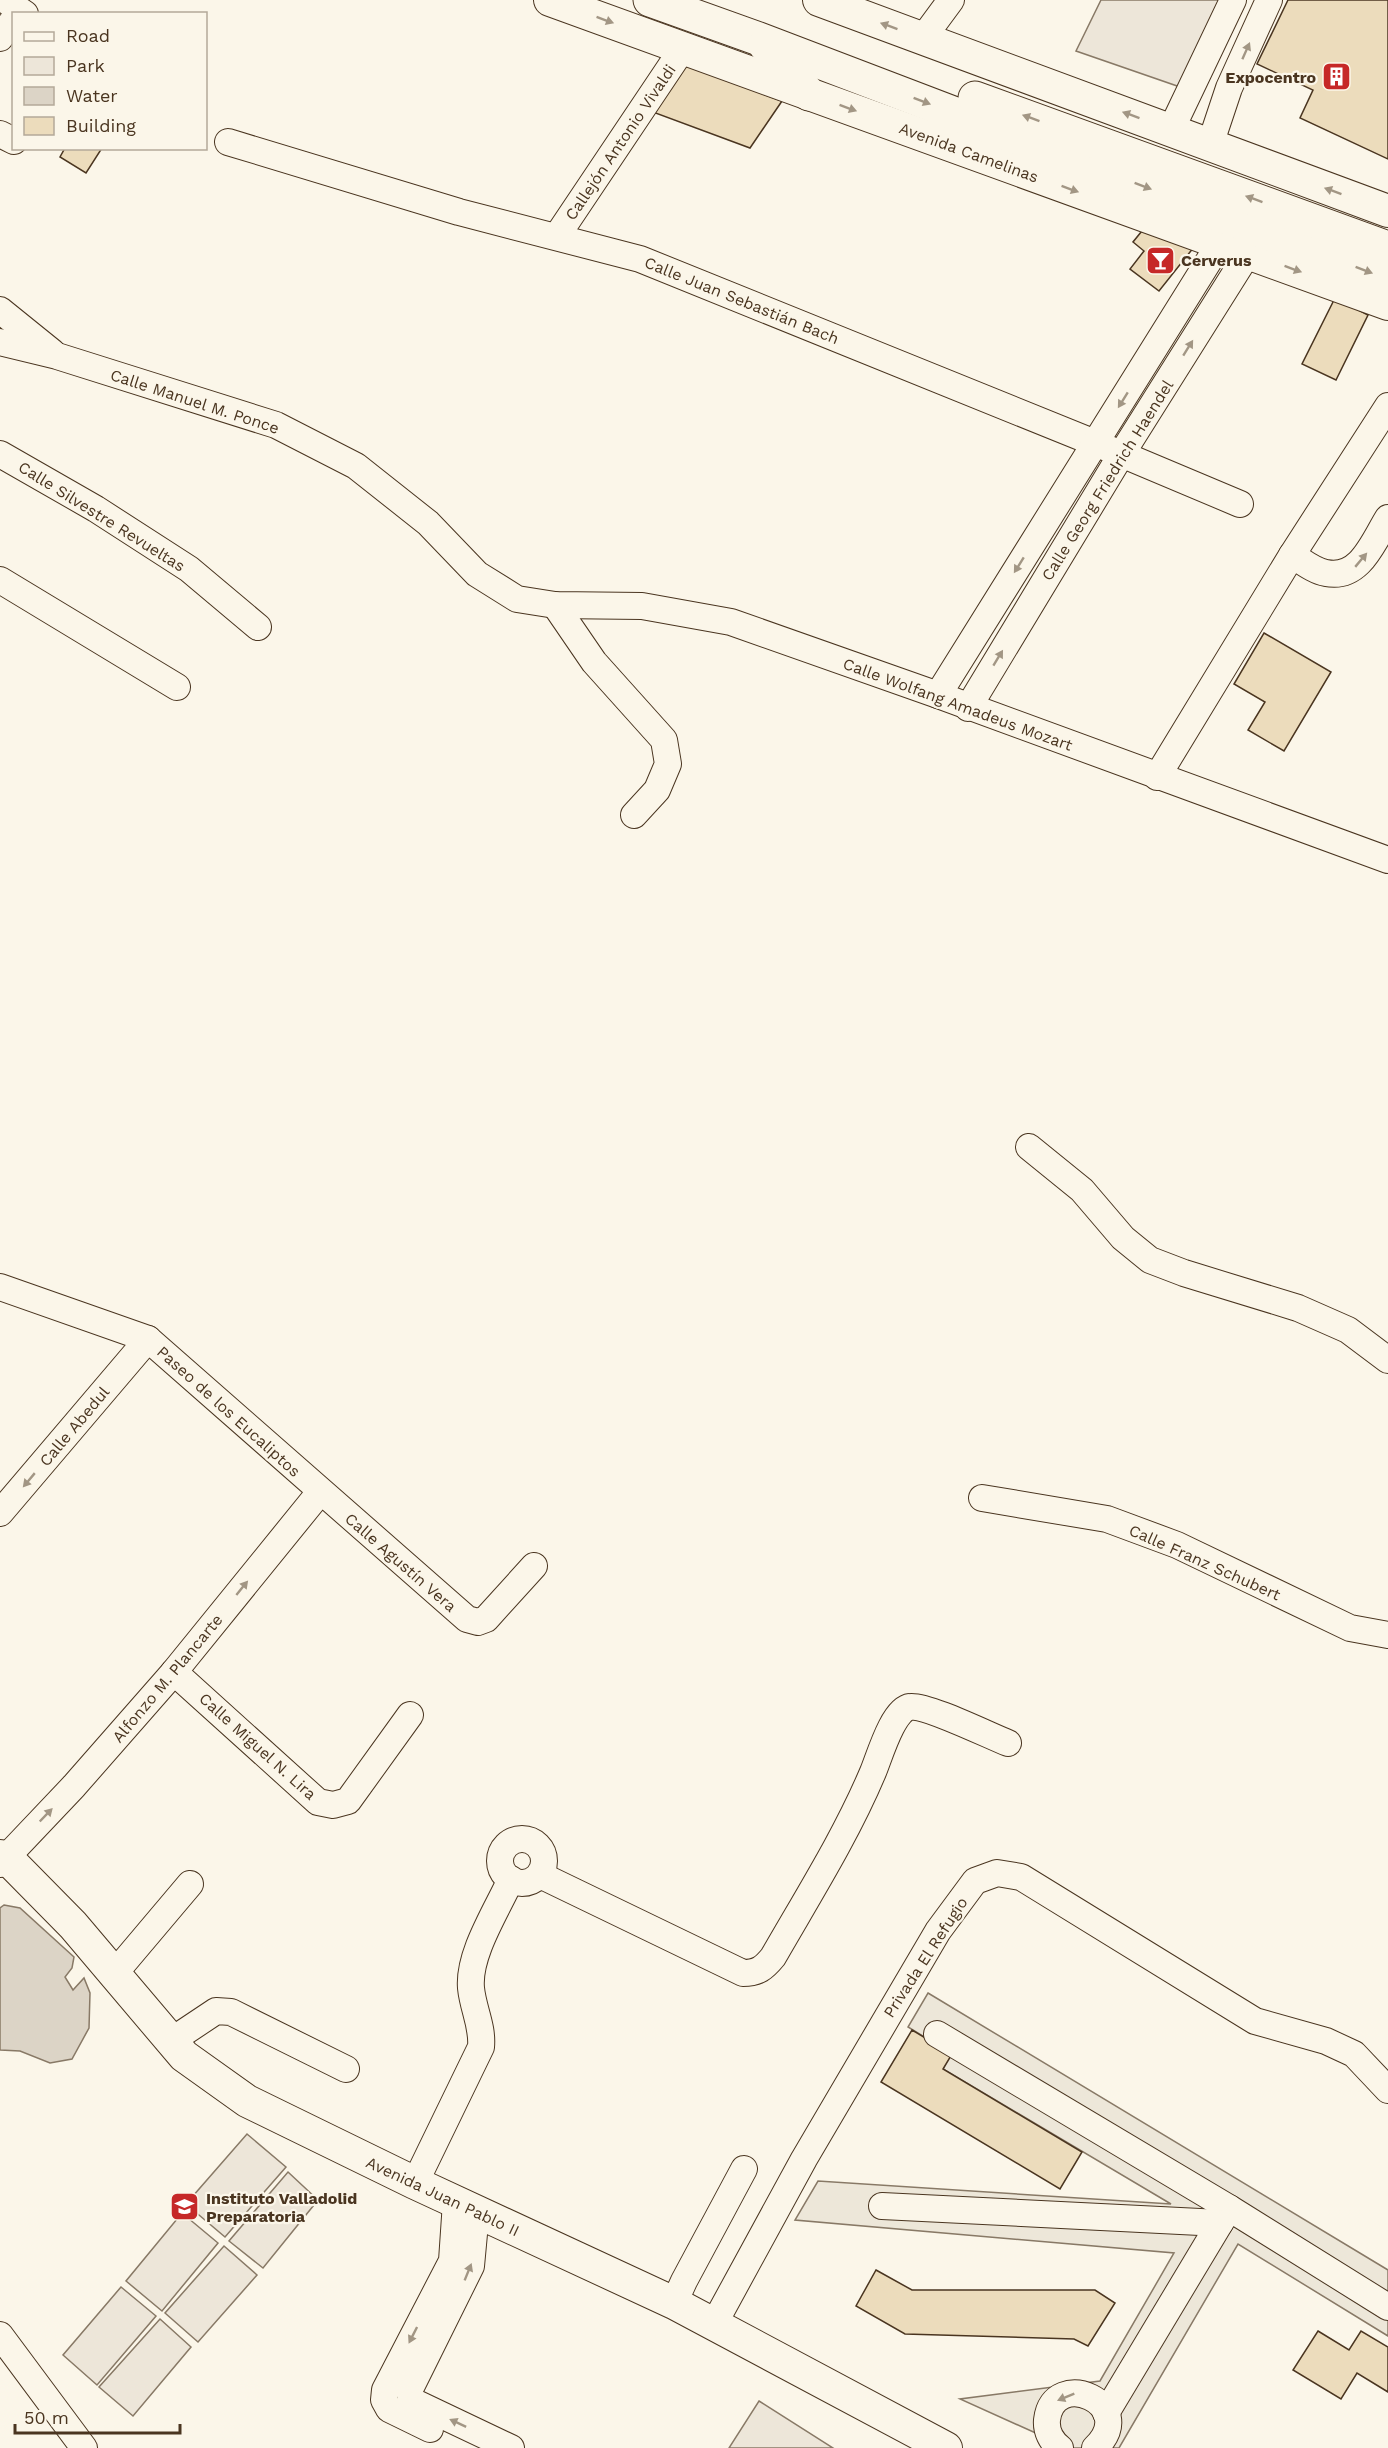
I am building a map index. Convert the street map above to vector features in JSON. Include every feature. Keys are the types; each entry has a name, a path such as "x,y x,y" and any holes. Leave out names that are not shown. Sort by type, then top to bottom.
{"highway":[{"name":"Avenida Camelinas","path":"650,0 759,39 1388,279"},
{"path":"706,0 1388,248"},
{"path":"759,39 809,94"}],"main road":[{"name":"Avenida Camelinas","path":"550,0 1388,304"},
{"path":"819,0 1388,211"},
{"name":"Avenida Juan Pablo II","path":"2,1859 73,1925 184,2056 247,2101 415,2183 674,2303 946,2448"}],"street":[{"path":"923,38 951,0"},
{"path":"1171,130 1233,0"},
{"path":"1210,145 1229,88 1269,0"},
{"path":"0,39 12,18"},
{"name":"Callejón Antonio Vivaldi","path":"557,236 682,48"},
{"name":"Calle Juan Sebastián Bach","path":"228,142 459,212 639,259 1240,504"},
{"name":"Calle Georg Friedrich Haendel","path":"938,695 1095,443 1234,248"},
{"name":"Calle Georg Friedrich Haendel","path":"968,708 1121,455 1234,248"},
{"path":"0,310 57,356"},
{"name":"Calle Manuel M. Ponce","path":"0,342 57,356 276,425 356,466 428,523 477,574 517,599"},
{"path":"1157,777 1292,555 1388,406"},
{"name":"Calle Silvestre Revueltas","path":"0,454 96,509 189,569 258,627"},
{"path":"1292,555 1323,573 1342,575 1359,564 1388,518"},
{"path":"0,580 177,687"},
{"name":"Calle Wolfang Amadeus Mozart","path":"517,599 555,605 642,606 731,622 938,695 968,708 1388,860"},
{"path":"555,605 594,663 664,740 668,764 657,790 634,815"},
{"path":"1029,1148 1082,1191 1123,1238 1150,1260 1184,1273 1298,1308 1348,1330 1388,1360"},
{"name":"Paseo de los Eucaliptos","path":"0,1287 148,1339 320,1492"},
{"name":"Calle Abedul","path":"0,1513 148,1339"},
{"name":"Calle Agustín Vera","path":"320,1492 467,1618 478,1622 486,1619 534,1566"},
{"name":"Alfonzo M. Plancarte","path":"2,1859 74,1786 174,1672 320,1492"},
{"name":"Calle Franz Schubert","path":"982,1498 1107,1519 1177,1545 1350,1628 1388,1635"},
{"name":"Calle Miguel N. Lira","path":"174,1672 318,1802 333,1805 348,1801 410,1715"},
{"path":"540,1875 743,1973 753,1973 764,1968 773,1957 831,1856 872,1774 892,1725 901,1711 910,1706 929,1711 1008,1743"},
{"path":"520,1840 533,1843 542,1853 543,1867 540,1875 529,1882 522,1883 511,1879 503,1872 501,1858 508,1845 520,1840"},
{"name":"Privada El Refugio","path":"714,2324 804,2159 938,1931 975,1881 997,1873 1021,1877 1255,2021 1326,2041 1354,2054 1388,2090"},
{"path":"415,2183 481,2047 482,2032 471,1988 473,1961 511,1879"},
{"path":"114,1974 190,1884"},
{"path":"171,2041 216,2011 231,2012 346,2069"},
{"path":"937,2034 1225,2216 1388,2307"},
{"path":"674,2303 744,2169"},
{"path":"882,2206 1225,2216"},
{"path":"466,2207 471,2266 409,2391 397,2398 389,2409 470,2448"},
{"path":"1106,2413 1225,2216"},
{"path":"0,2335 84,2448"},
{"path":"1060,2448 1047,2429 1050,2409 1064,2395 1084,2393 1101,2404 1108,2422 1107,2433 1095,2448"},
{"path":"397,2398 412,2401 511,2448"}],"green space":[{"path":"1101,0 1225,0 1183,88 1076,51"},
{"path":"247,2134 286,2167 225,2237 186,2204"},
{"path":"288,2172 318,2200 263,2268 229,2241"},
{"path":"182,2213 218,2243 162,2311 126,2281"},
{"path":"224,2246 257,2275 198,2342 165,2313"},
{"path":"121,2287 156,2316 97,2385 63,2355"},
{"path":"160,2319 191,2347 133,2416 99,2387"},
{"path":"759,2401 833,2448 729,2448"}],"shaded area":[{"path":"928,1993 1388,2270 1388,2336 1238,2244 1119,2448 1069,2448 960,2399 1100,2381 1174,2253 795,2220 818,2181 1171,2204 943,2069 951,2053 908,2027"}],"water":[{"path":"4,1905 20,1908 74,1957 72,1968 65,1977 73,1990 84,1978 90,1993 89,2028 72,2059 50,2063 20,2051 0,2050 0,1908"}],"building":[{"name":"Expocentro","path":"1288,0 1388,0 1388,159 1300,118 1313,90 1257,64"},
{"path":"685,65 782,101 750,148 650,111"},
{"path":"64,150 101,150 86,173 60,157"},
{"name":"Cerverus","path":"1146,226 1194,247 1159,291 1130,269 1144,251 1133,242"},
{"path":"1335,298 1368,315 1336,380 1302,364"},
{"path":"1264,633 1331,672 1284,751 1248,730 1265,702 1234,684"},
{"path":"912,2030 952,2054 943,2069 1082,2152 1060,2189 881,2082"},
{"path":"876,2270 912,2290 1095,2290 1115,2303 1088,2346 1074,2339 905,2334 856,2306"},
{"path":"1318,2331 1349,2350 1361,2331 1388,2347 1388,2392 1357,2373 1341,2399 1293,2370"}],"place":[{"name":"Expocentro","path":"1337,77"},
{"name":"Cerverus","path":"1160,260"},
{"name":"Instituto Valladolid Preparatoria","path":"185,2207"}]}
